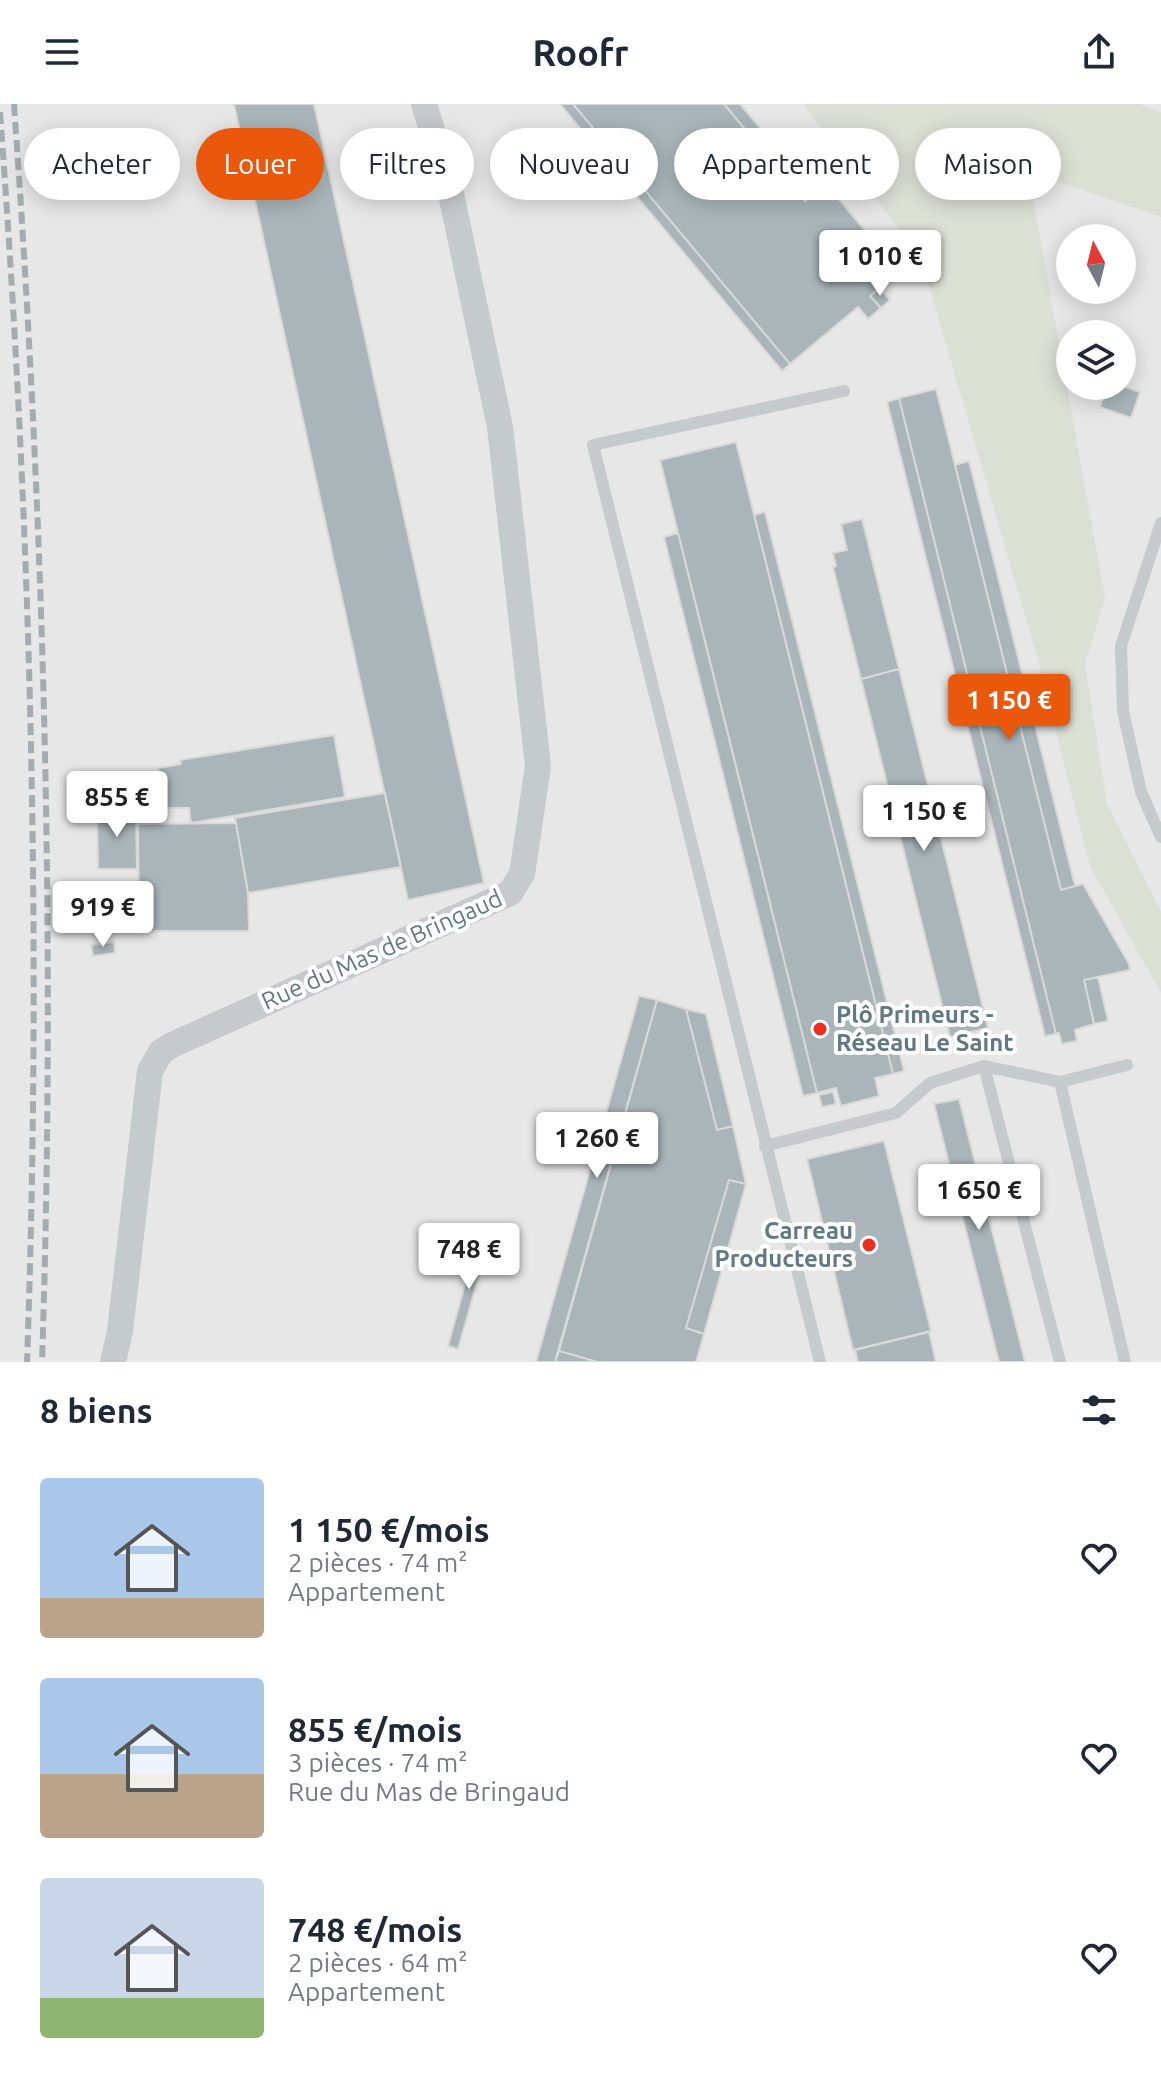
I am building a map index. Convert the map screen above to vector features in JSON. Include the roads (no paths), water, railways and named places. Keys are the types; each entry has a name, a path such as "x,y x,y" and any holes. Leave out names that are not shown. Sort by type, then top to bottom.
{"street":[{"name":"Rue du Mas de Bringaud","path":"113,1362 120,1331 150,1071 161,1052 510,893 522,874 538,766 500,427 450,189 424,104"}],"lane":[{"path":"820,1362 593,445 844,391"},
{"path":"1161,523 1121,646 1123,711 1141,792 1161,837"},
{"path":"765,1146 896,1113 930,1083 984,1066 1060,1082 1127,1065"},
{"path":"984,1066 1060,1362"},
{"path":"1060,1082 1125,1362"}],"railway":[{"path":"14,104 33,418 44,733 48,1047 42,1362"},
{"path":"0,112 19,424 31,737 33,1049 27,1362"}],"place":[{"name":"Plô Primeurs - Réseau Le Saint","path":"820,1029"},
{"name":"Carreau Producteurs","path":"869,1245"}]}
